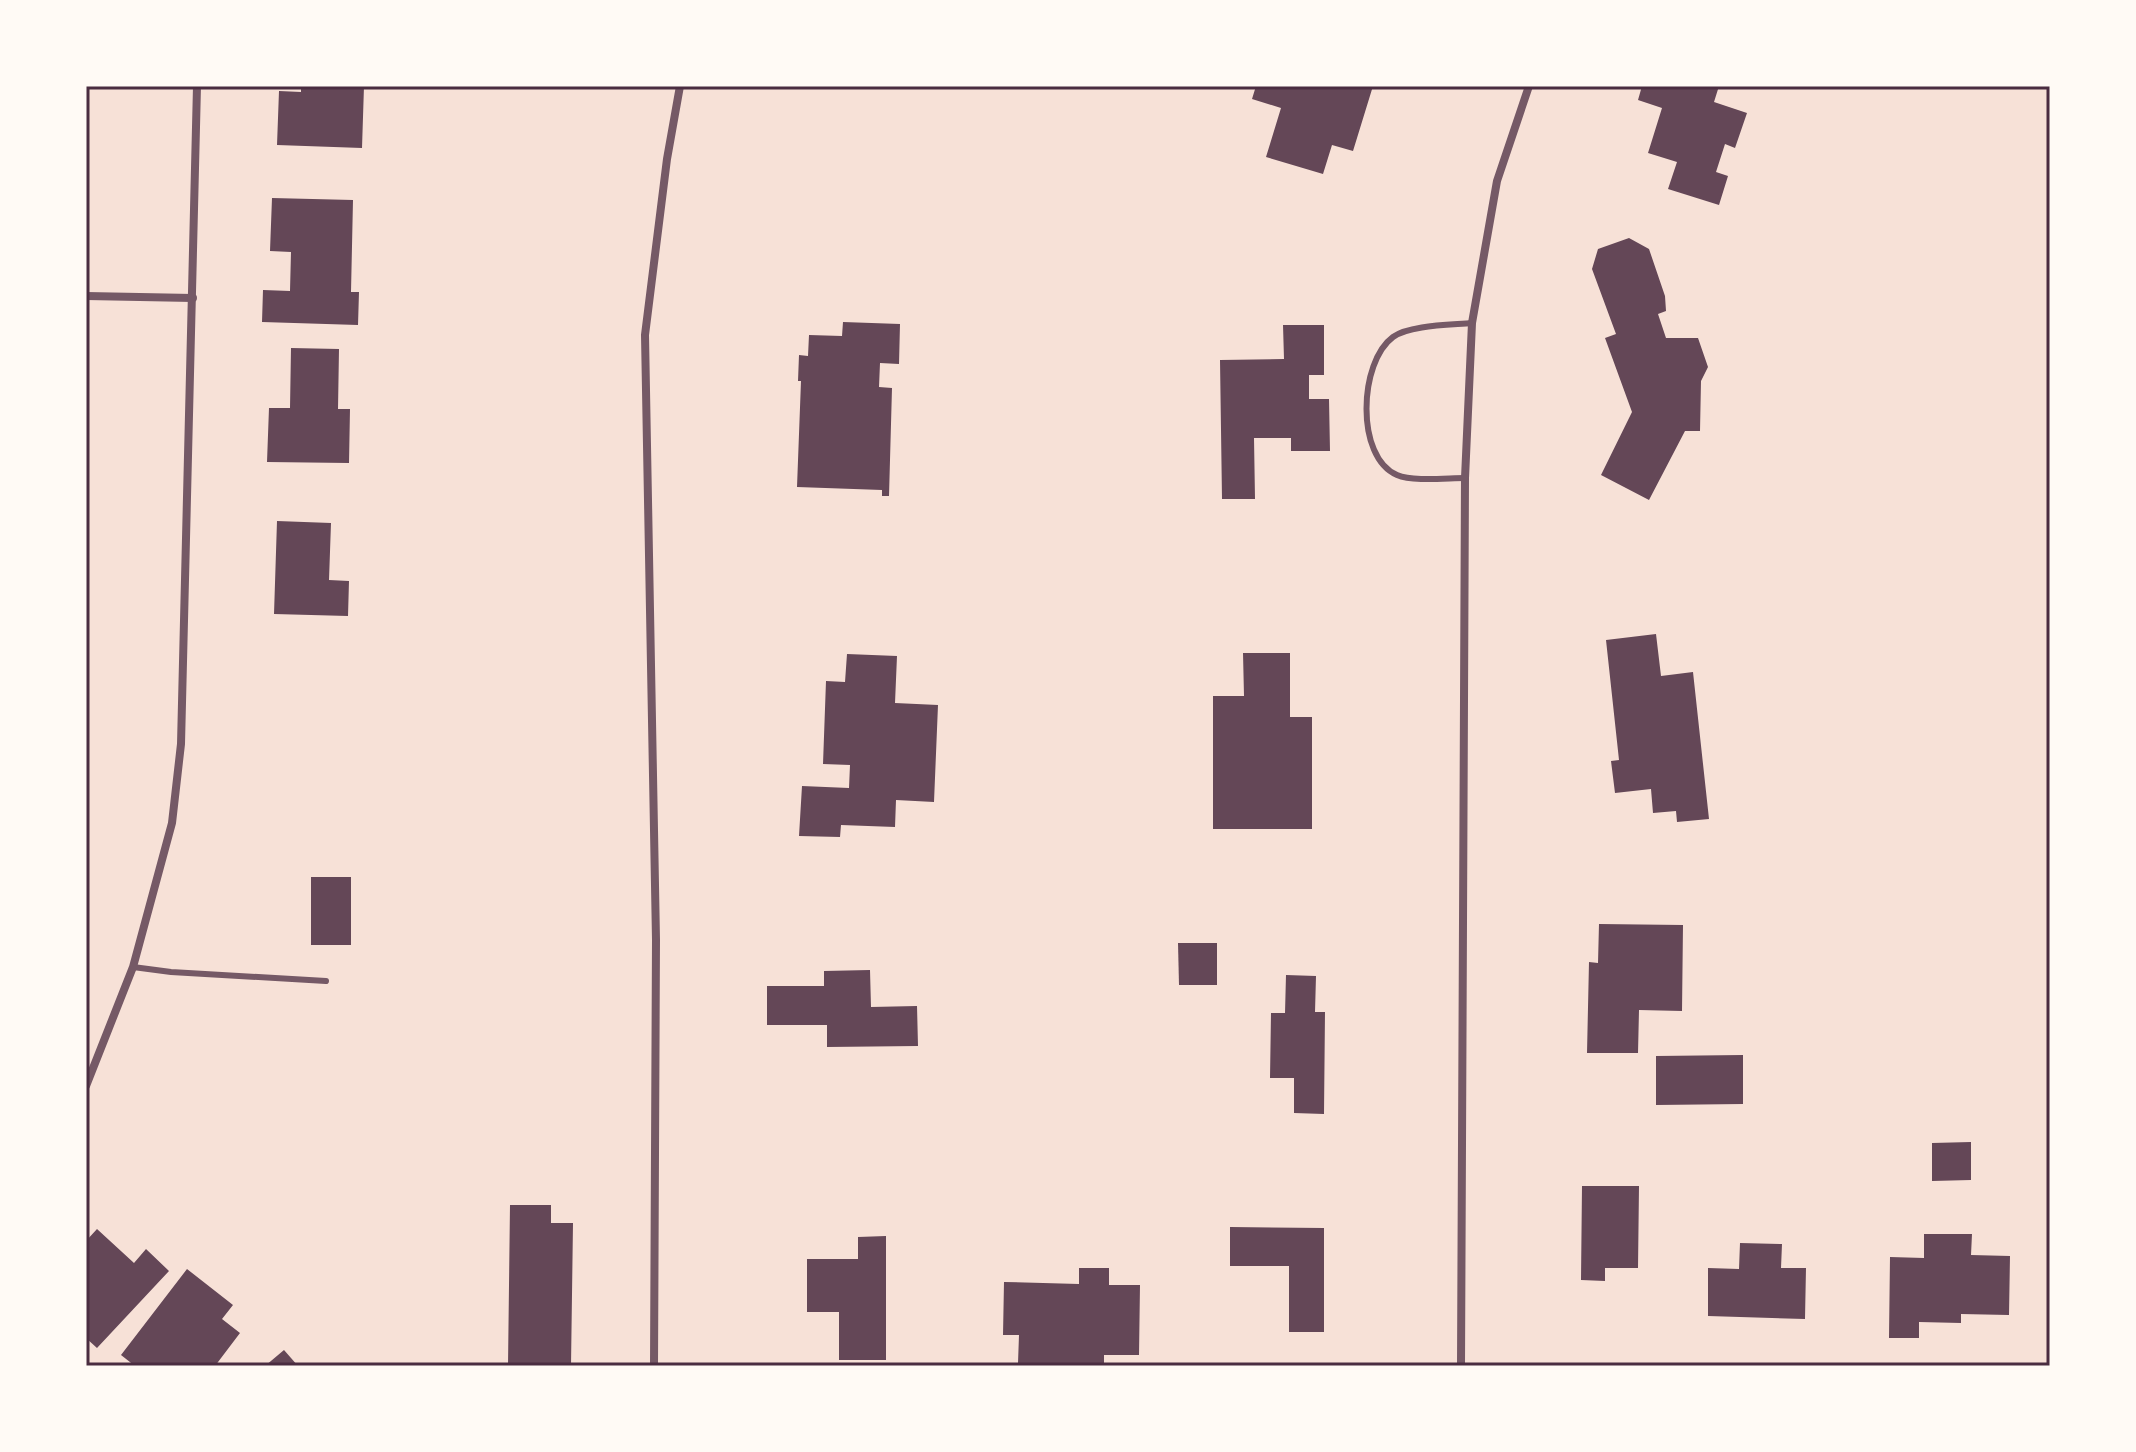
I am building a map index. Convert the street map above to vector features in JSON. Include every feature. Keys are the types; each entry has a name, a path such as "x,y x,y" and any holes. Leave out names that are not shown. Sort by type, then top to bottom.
{"street":[{"path":"86,1086 133,967 172,823 181,744 197,86"},
{"path":"654,1366 656,940 645,335 667,159 680,86"},
{"path":"1461,1366 1465,478 1472,323 1497,181 1529,86"},
{"path":"86,296 193,298"}],"lane":[{"path":"1465,478 1396,475 1380,460 1371,439 1366,410 1367,389 1382,350 1393,337 1430,327 1472,323"},
{"path":"133,967 326,981"}],"building":[{"path":"301,86 364,86 362,148 277,145 279,91 301,92"},
{"path":"1256,86 1373,86 1353,151 1332,145 1323,174 1266,157 1281,108 1252,99"},
{"path":"1642,86 1719,86 1714,102 1747,113 1735,148 1725,144 1716,172 1728,176 1719,205 1668,189 1677,162 1648,153 1662,108 1638,100"},
{"path":"272,198 353,200 351,292 359,292 358,325 262,322 263,290 290,291 291,252 270,251"},
{"path":"1629,238 1649,249 1665,296 1666,311 1658,314 1666,338 1698,338 1708,367 1701,381 1700,431 1685,431 1649,500 1601,475 1632,412 1605,338 1616,334 1592,269 1598,249"},
{"path":"843,322 900,324 899,364 880,363 879,387 892,388 889,496 882,496 882,490 797,487 799,355 808,356 809,335 842,336"},
{"path":"1283,325 1324,325 1324,375 1309,375 1309,399 1329,399 1330,451 1291,451 1291,438 1254,438 1255,499 1222,499 1220,360 1284,359"},
{"path":"291,348 339,349 338,409 350,409 349,463 267,462 269,408 290,408"},
{"path":"277,521 331,523 329,580 349,581 348,616 274,614"},
{"path":"1656,634 1661,676 1693,672 1709,819 1677,822 1676,811 1653,813 1651,789 1615,793 1611,761 1619,760 1606,640"},
{"path":"1243,653 1290,653 1290,717 1312,717 1312,829 1213,829 1213,696 1244,696"},
{"path":"847,654 897,656 895,703 938,705 934,802 896,800 895,827 841,825 840,837 799,836 802,786 849,788 850,765 823,764 826,681 845,682"},
{"path":"311,877 351,877 351,945 311,945"},
{"path":"1599,924 1683,925 1682,1011 1639,1010 1638,1053 1587,1053 1589,962 1598,963"},
{"path":"1178,943 1217,943 1217,985 1179,985"},
{"path":"870,970 871,1007 917,1006 918,1046 827,1047 827,1025 767,1025 767,986 824,986 824,971"},
{"path":"1286,975 1316,976 1315,1012 1325,1012 1324,1114 1294,1113 1294,1078 1270,1078 1271,1013 1285,1013"},
{"path":"1743,1055 1743,1104 1656,1105 1656,1056"},
{"path":"1971,1142 1971,1180 1932,1181 1932,1143"},
{"path":"1582,1186 1639,1186 1638,1268 1605,1268 1605,1281 1581,1280"},
{"path":"510,1205 551,1205 551,1223 573,1223 571,1366 508,1366"},
{"path":"1230,1227 1324,1228 1324,1332 1289,1332 1289,1266 1230,1266"},
{"path":"97,1229 134,1263 146,1249 169,1271 97,1348 86,1338 86,1241"},
{"path":"1924,1234 1972,1234 1971,1255 2010,1256 2009,1315 1961,1314 1961,1323 1919,1322 1919,1338 1889,1338 1890,1257 1924,1258"},
{"path":"886,1236 886,1360 839,1360 839,1312 807,1312 807,1259 858,1259 858,1237"},
{"path":"1740,1243 1782,1244 1781,1268 1806,1268 1805,1319 1708,1316 1708,1268 1739,1269"},
{"path":"1079,1268 1109,1268 1109,1285 1140,1285 1139,1355 1104,1355 1104,1364 1018,1363 1019,1335 1003,1335 1004,1282 1079,1284"},
{"path":"187,1269 233,1305 222,1319 240,1333 215,1366 135,1366 121,1355"},
{"path":"284,1350 298,1366 265,1366"}]}
